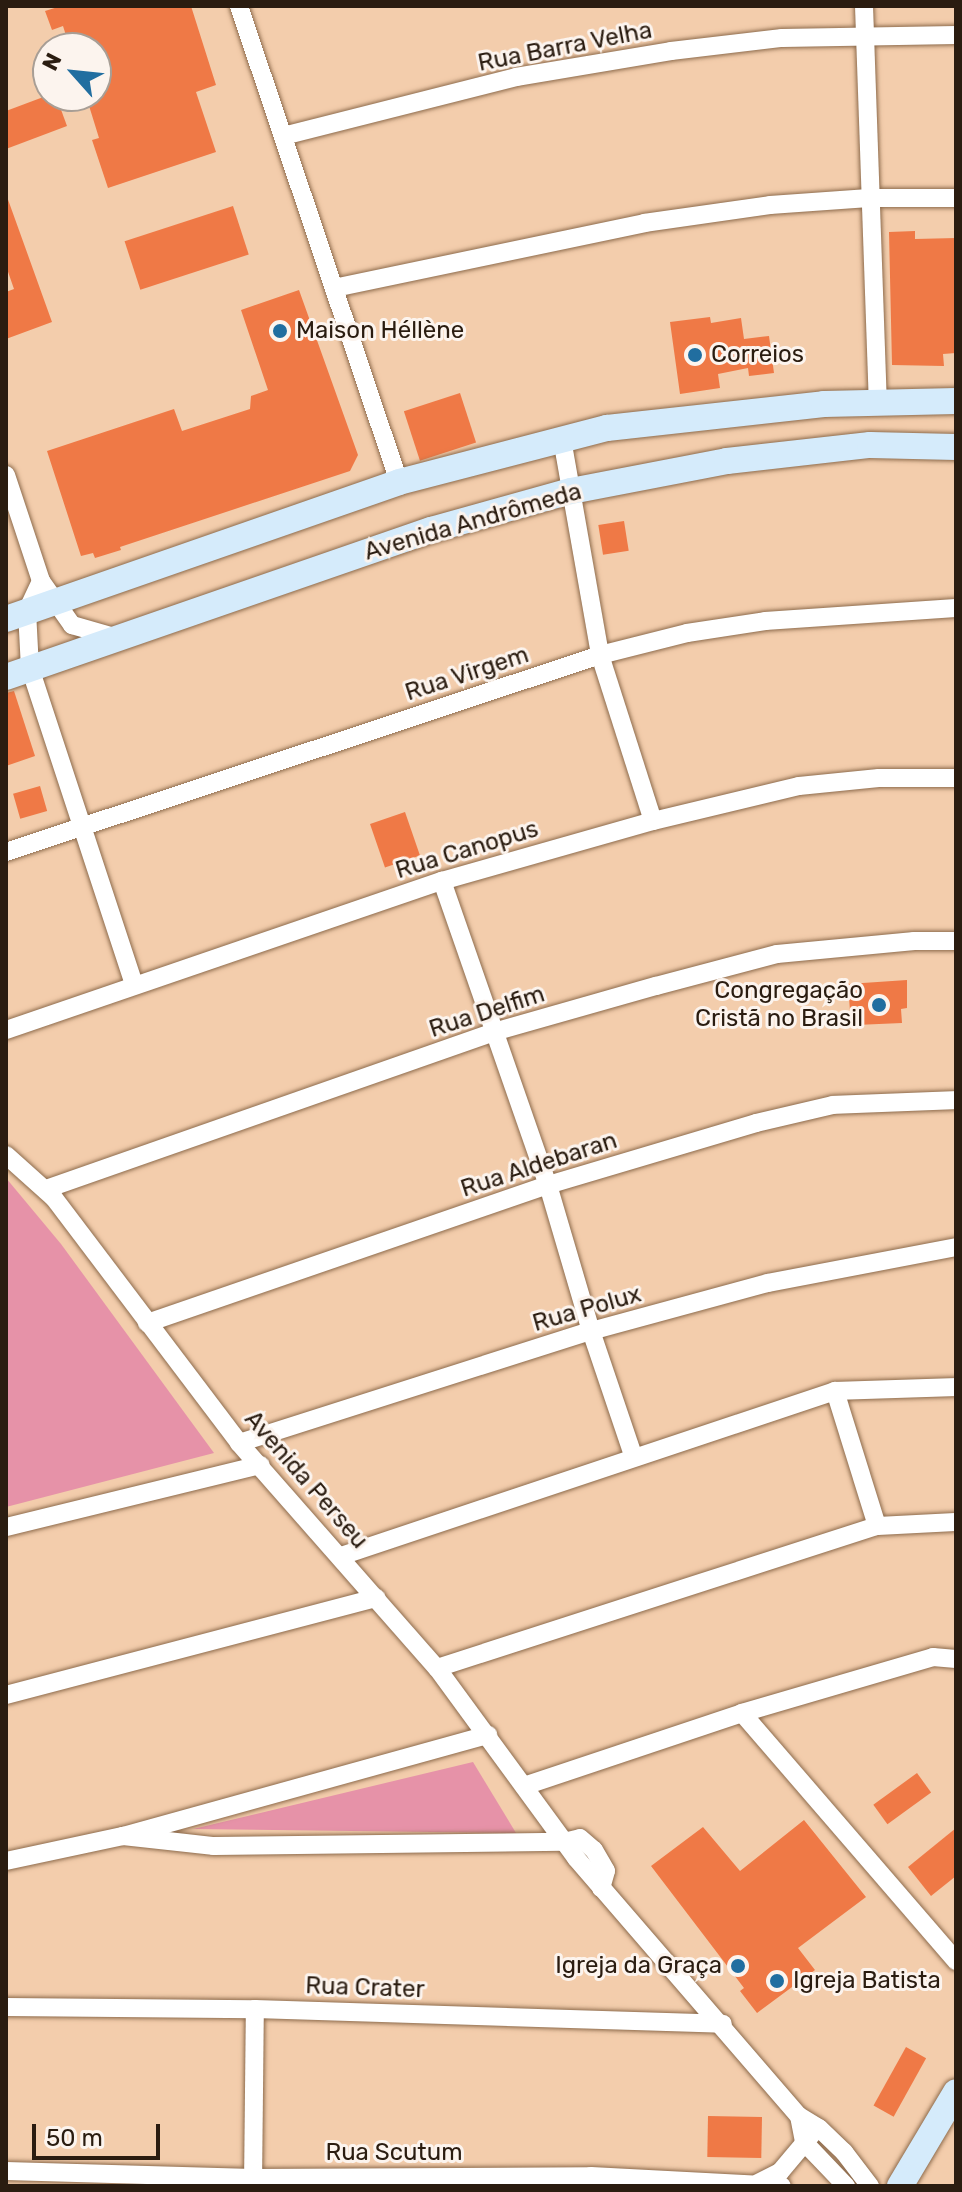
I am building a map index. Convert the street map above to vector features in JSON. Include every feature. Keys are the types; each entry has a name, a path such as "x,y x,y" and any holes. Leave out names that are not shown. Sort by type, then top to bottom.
{"main road":[{"path":"16,615 48,591 399,482 607,428 824,404 956,401"},
{"name":"Avenida Andrômeda","path":"18,672 431,530 571,491 727,461 870,445 956,447"},
{"path":"900,2186 956,2092"}],"street":[{"path":"239,6 399,482"},
{"path":"864,6 878,404"},
{"name":"Rua Barra Velha","path":"283,136 516,77 766,39 865,34 956,35"},
{"path":"334,288 644,223 770,205 869,198 956,198"},
{"path":"562,439 600,655 653,821"},
{"path":"6,475 48,591 72,625 121,639"},
{"name":"Rua Virgem","path":"6,852 600,655 687,633 765,621 956,608"},
{"path":"16,615 18,672 83,825 134,984"},
{"name":"Rua Canopus","path":"6,1030 442,881 653,821 799,786 879,778 956,778"},
{"path":"442,881 548,1185 591,1331 633,1455"},
{"name":"Rua Delfim","path":"46,1189 494,1032 777,954 914,941 956,941"},
{"name":"Rua Aldebaran","path":"147,1323 548,1185 756,1123 833,1105 956,1100"},
{"name":"Avenida Perseu","path":"6,1155 46,1189 239,1443 437,1668 564,1842"},
{"name":"Rua Polux","path":"239,1443 591,1331 768,1283 956,1247"},
{"path":"341,1556 633,1455 835,1391 956,1387"},
{"path":"835,1391 877,1526"},
{"path":"6,1527 261,1465"},
{"path":"437,1668 877,1526 956,1522"},
{"path":"6,1695 376,1598"},
{"path":"524,1786 742,1713 933,1657 956,1659"},
{"path":"742,1713 956,1961"},
{"path":"6,1861 123,1836 488,1735"},
{"path":"123,1836 214,1846 564,1842 580,1838 594,1850 606,1871 601,1888 723,2024 799,2116 819,2128 863,2182"},
{"name":"Rua Crater","path":"6,2007 255,2009 723,2024"},
{"path":"253,2182 255,2009"},
{"path":"799,2116 804,2142 846,2186"},
{"path":"755,2184 780,2172 819,2128"},
{"name":"Rua Scutum","path":"6,2171 253,2182 591,2176 782,2186"}],"shaded area":[{"path":"6,1178 61,1244 214,1453 6,1507"},
{"path":"473,1762 516,1833 193,1829"}],"building":[{"path":"61,6 191,6 216,85 196,92 216,152 108,188 92,140 99,138 91,112 112,112 112,32 65,32 63,26 52,30 45,11"},
{"path":"32,101 32,112 62,112 67,126 6,149 6,111"},
{"path":"6,194 52,322 6,339 6,292 14,289 6,266"},
{"path":"233,206 249,255 140,290 125,241"},
{"path":"915,231 915,239 956,238 956,353 943,354 944,366 892,365 889,232"},
{"path":"299,290 358,455 350,471 120,547 121,550 95,558 93,553 81,556 47,451 174,409 182,431 250,409 251,396 268,390 241,310"},
{"path":"710,317 711,323 741,318 744,339 769,336 774,373 749,376 748,368 718,374 720,388 680,394 670,322"},
{"path":"460,393 476,442 420,461 404,411"},
{"path":"624,521 629,551 603,555 598,525"},
{"path":"14,691 35,756 6,766 6,693"},
{"path":"40,786 47,811 20,819 13,794"},
{"path":"405,812 420,855 385,868 370,824"},
{"name":"Congregação Cristã no Brasil","path":"907,980 907,1008 901,1009 902,1023 856,1025 855,1011 850,1011 848,984"},
{"path":"917,1773 931,1792 887,1824 873,1805"},
{"path":"804,1820 866,1897 798,1948 815,1970 757,2013 740,1991 744,1988 651,1866 703,1827 740,1871"},
{"path":"956,1828 956,1876 931,1896 908,1867"},
{"path":"906,2047 926,2058 894,2117 874,2106"},
{"path":"708,2116 762,2117 761,2158 707,2157"}],"place":[{"name":"Maison Héllène","path":"280,331"},
{"name":"Correios","path":"695,355"},
{"name":"Congregação Cristã no Brasil","path":"879,1005"},
{"name":"Igreja da Graça","path":"738,1966"},
{"name":"Igreja Batista","path":"777,1981"}]}
